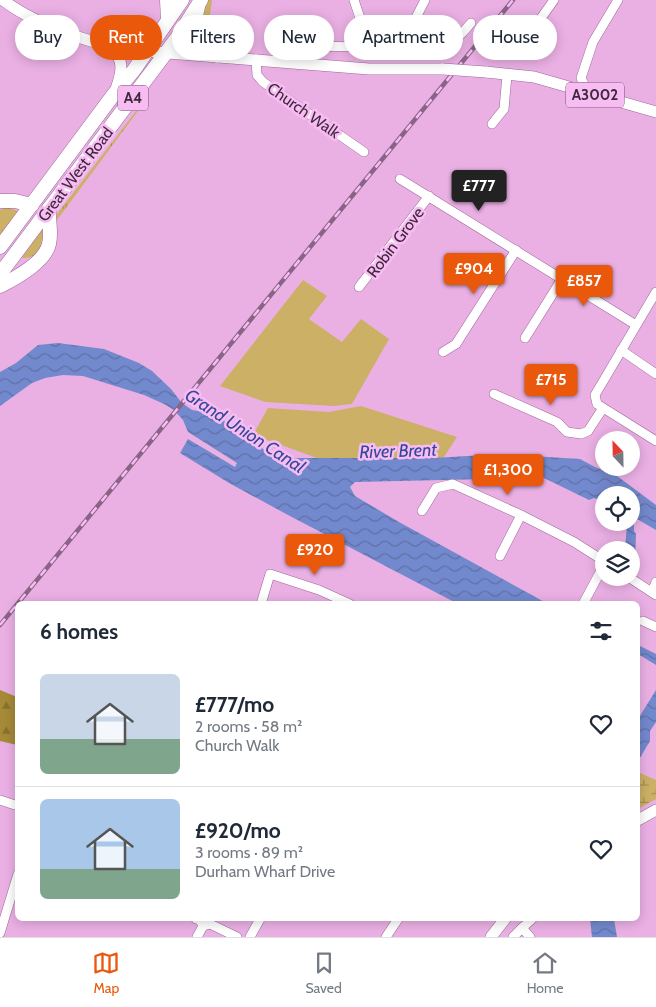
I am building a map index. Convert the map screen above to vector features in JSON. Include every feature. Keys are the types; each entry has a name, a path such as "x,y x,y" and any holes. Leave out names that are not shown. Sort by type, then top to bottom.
{"highway":[{"path":"166,0 168,20"},
{"name":"Great West Road","path":"162,29 182,0"},
{"name":"Great West Road","path":"0,274 165,54 201,0"},
{"name":"Great West Road","path":"0,248 141,60"},
{"path":"1,202 15,201 32,205"},
{"path":"0,286 13,280 43,256 49,245 49,208"}],"main road":[{"name":"A3002","path":"3,0 34,20 90,41"},
{"path":"197,15 201,0"},
{"name":"A3002","path":"162,54 172,54"},
{"name":"A3002","path":"114,94 122,70 120,60"},
{"name":"A3002","path":"256,60 369,69 443,69 534,78 656,112"},
{"path":"640,819 656,811"},
{"path":"491,937 503,921"}],"street":[{"path":"354,0 359,15"},
{"path":"417,15 425,0"},
{"path":"543,15 554,0"},
{"path":"582,91 584,84 581,78 593,42 618,0"},
{"path":"463,32 471,23"},
{"path":"295,62 297,53 303,46 344,46"},
{"name":"Church Walk","path":"256,60 257,75 263,82 364,152"},
{"path":"492,124 504,109 506,75"},
{"path":"400,179 636,326"},
{"name":"Robin Grove","path":"360,287 430,196"},
{"path":"443,352 456,344 516,250"},
{"path":"525,338 562,279"},
{"path":"656,292 595,394 597,404 656,441"},
{"path":"621,350 656,374"},
{"path":"494,394 557,422 567,432 581,434 588,432 603,408"},
{"path":"422,511 436,488 454,484 521,515 574,542 595,555"},
{"path":"500,556 521,515"},
{"path":"262,601 270,574 319,590 343,601"},
{"path":"585,601 595,582"},
{"path":"640,585 654,594 656,582"},
{"path":"643,621 656,627"},
{"path":"0,800 15,805"},
{"path":"0,933 15,896"},
{"path":"201,921 204,926"},
{"path":"250,937 259,921"},
{"path":"386,937 397,921"},
{"path":"512,937 530,921"},
{"path":"197,937 204,926 210,924 237,937"},
{"path":"522,928 530,937"}],"green space":[{"path":"208,0 212,0 210,15 203,15 203,9"},
{"path":"149,96 57,220 57,214"},
{"path":"7,207 18,211 0,235 0,210"},
{"path":"43,228 41,244 37,253 28,258 22,258"},
{"path":"303,280 327,296 309,319 342,342 361,319 389,339 352,404 334,406 265,402 220,386"},
{"path":"361,406 457,437 442,460 328,462 253,435 268,408 329,412"},
{"path":"0,690 15,696 15,745 0,741"},
{"path":"640,773 656,780 656,799 640,808"}],"water":[{"path":"58,343 104,349 139,363 152,371 171,389 182,403 192,410 216,414 254,445 273,453 293,458 433,458 502,454 580,459 595,467 595,476 617,476 630,486 595,486 595,498 589,500 542,477 539,482 533,478 355,482 350,487 355,496 543,601 452,601 229,483 180,453 188,439 235,467 237,463 188,432 183,420 174,410 144,395 83,376 63,375 45,378 32,383 0,406 0,372 16,363 38,345"},
{"path":"640,493 656,505 656,530 640,521"},
{"path":"626,531 634,531 636,541 626,541"},
{"path":"640,646 656,654 656,665 640,655"},
{"path":"656,690 656,722 650,731 650,741 640,758 640,716"},
{"path":"590,921 614,921 617,937 592,937"}],"railway":[{"path":"20,601 513,0"},
{"path":"0,625 15,607"}],"water label":[{"name":"Grand Union Canal","path":"245,431"},
{"name":"River Brent","path":"398,451"}]}
